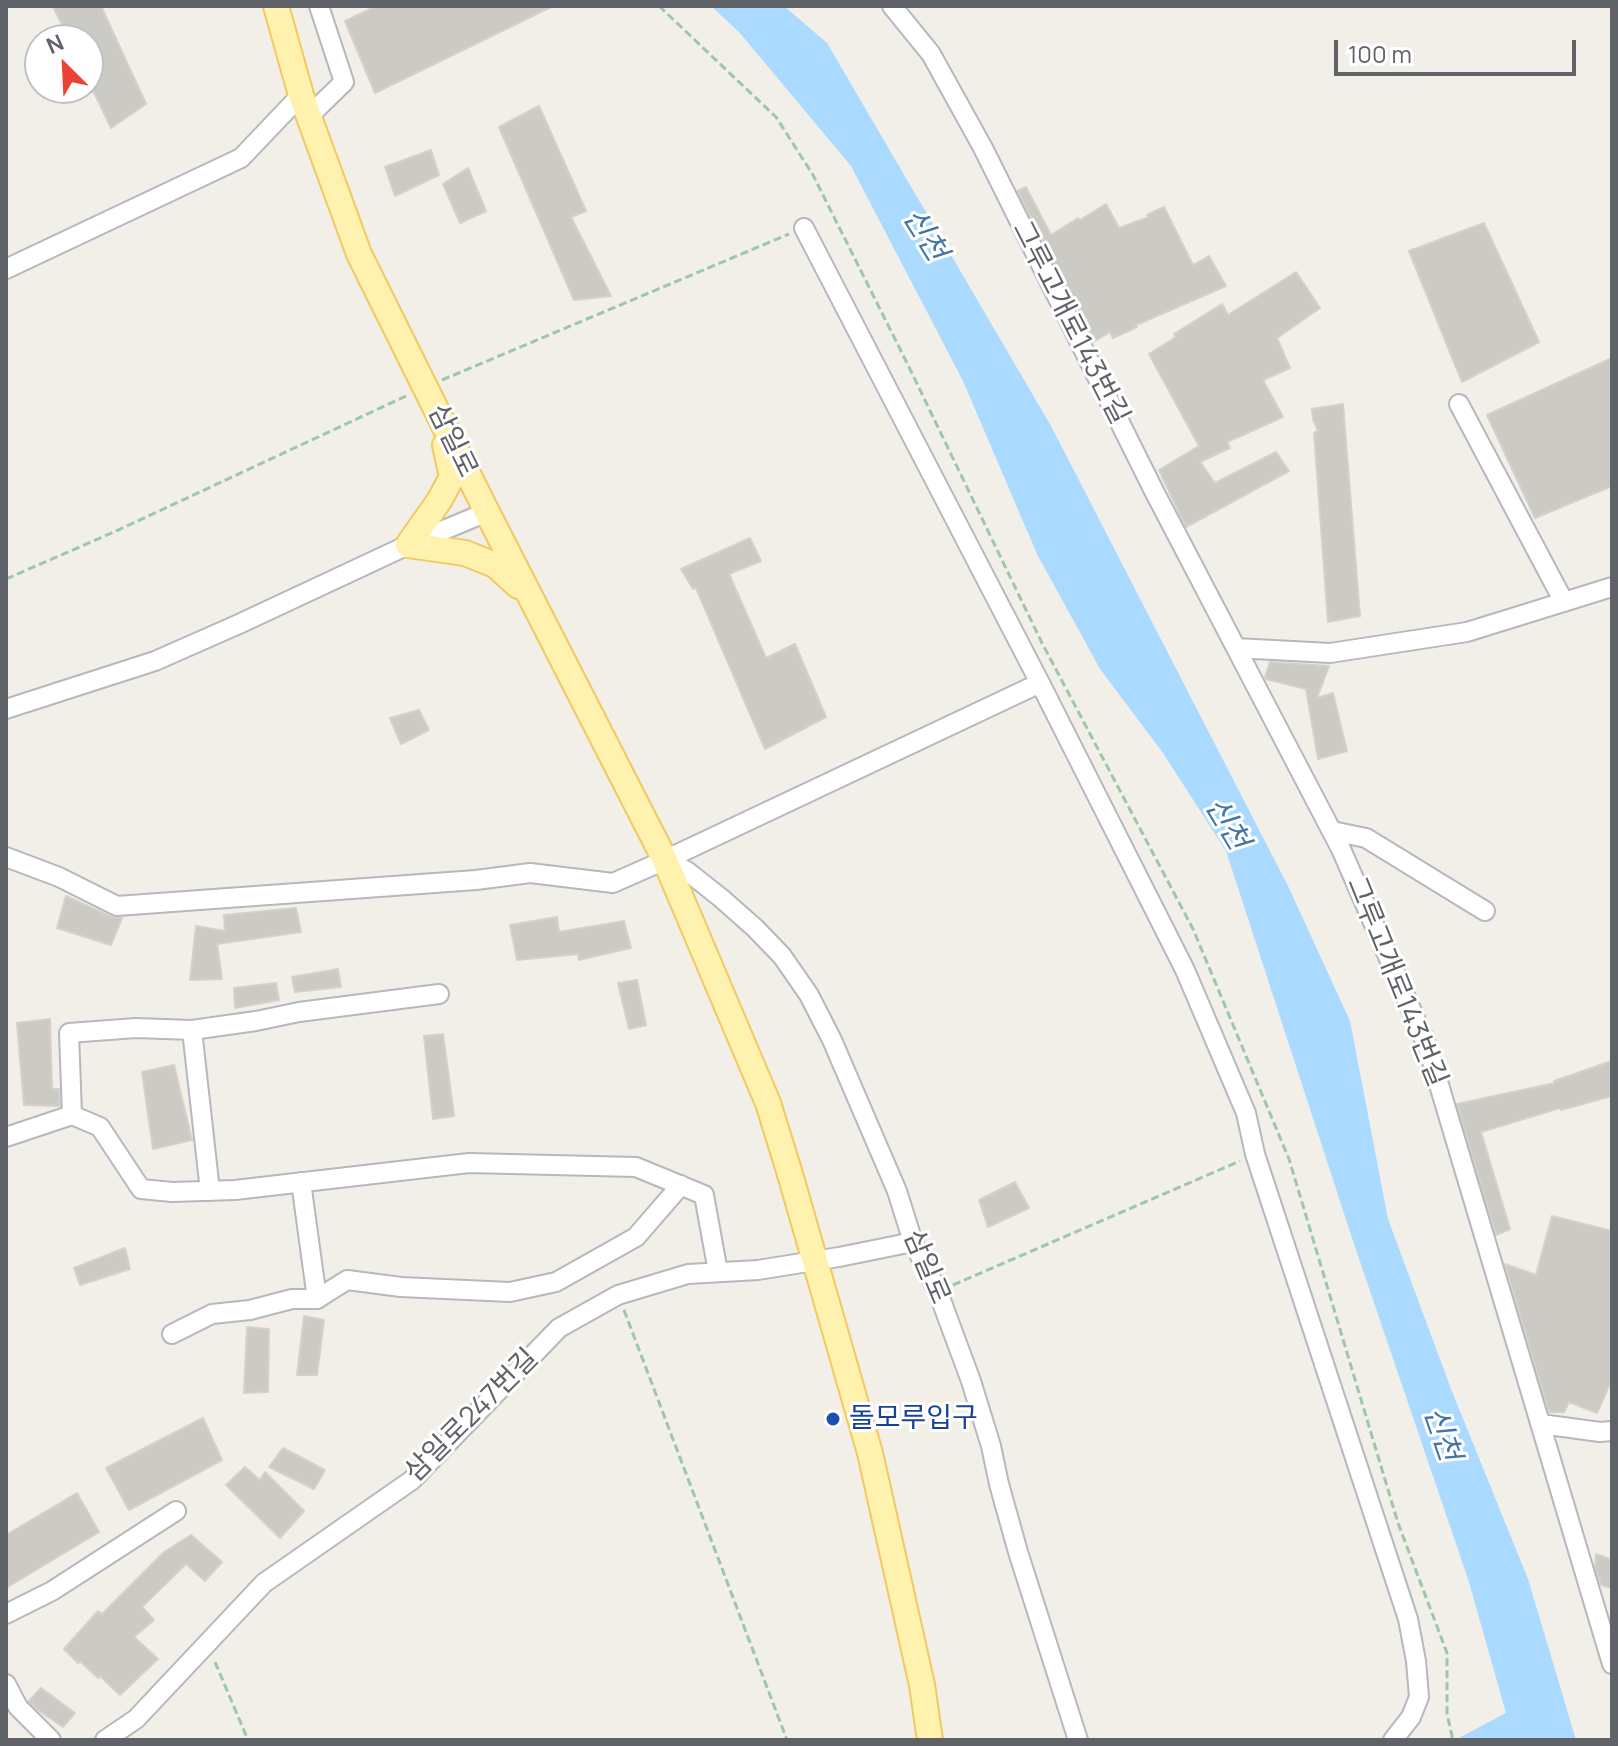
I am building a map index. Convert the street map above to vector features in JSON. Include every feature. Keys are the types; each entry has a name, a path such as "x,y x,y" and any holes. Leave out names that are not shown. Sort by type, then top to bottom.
{"main road":[{"name":"삼일로","path":"276,6 308,112 359,254 665,860 768,1103 870,1453 922,1685 930,1740"},
{"path":"438,412 452,477 408,545 465,553 495,565 531,598"}],"street":[{"path":"6,269 241,158 308,112 344,82 319,6"},
{"name":"그루고개로143번길","path":"892,6 931,54 983,148 1147,477 1332,831 1428,1048 1612,1664"},
{"path":"804,228 1185,970 1246,1113 1255,1154 1408,1619 1419,1697 1411,1717 1393,1740"},
{"path":"1459,404 1564,602"},
{"path":"6,709 155,661 487,512"},
{"path":"1236,648 1330,653 1467,632 1612,587"},
{"path":"6,857 59,877 117,906 476,880 530,873 613,883 1040,683"},
{"path":"1332,831 1366,838 1485,911"},
{"name":"삼일로","path":"665,860 687,871 734,909 782,956 796,973 832,1040 897,1191 913,1242 938,1292 971,1381 1018,1552 1078,1739"},
{"path":"72,1115 69,1033 136,1028 192,1030 439,994"},
{"path":"192,1030 210,1191"},
{"path":"6,1137 72,1115 100,1127 141,1189 172,1192 235,1190 469,1163 636,1167 704,1195 718,1272"},
{"path":"301,1182 317,1299"},
{"path":"172,1334 212,1314 250,1310 292,1299 317,1299 347,1280 401,1287 510,1292 556,1282 636,1237 681,1185"},
{"name":"삼일로247번길","path":"105,1740 136,1719 264,1583 412,1480 559,1328 618,1295 688,1274 758,1270 913,1242"},
{"path":"1541,1424 1612,1431"},
{"path":"6,1614 52,1591 176,1511"},
{"path":"6,1684 18,1707 51,1740"}],"path":[{"path":"6,579 426,387 804,228"},
{"path":"938,1292 1255,1154"},
{"path":"618,1295 787,1740"},
{"path":"207,1644 248,1740"},
{"path":"1447,1714 1453,1740"}],"water":[{"name":"신천","path":"711,6 784,6 827,43 1051,426 1288,886 1350,1021 1388,1219 1451,1389 1528,1579 1576,1740 1455,1740 1506,1713 1469,1582 1352,1238 1226,851 1163,753 1100,669 1037,554 963,381 851,166 739,32"}],"building":[{"path":"53,6 101,6 146,104 111,128 100,104 104,104 104,24 61,24"},
{"path":"377,6 553,6 375,93 345,21"},
{"path":"539,106 586,211 571,217 611,296 574,300 499,127"},
{"path":"431,150 439,175 395,196 385,167"},
{"path":"468,168 486,211 460,223 443,184"},
{"path":"1026,187 1051,235 1106,204 1119,228 1149,217 1147,215 1164,207 1193,265 1209,256 1226,286 1113,338 1110,332 1093,342 1018,191"},
{"path":"1484,223 1539,342 1462,382 1409,251"},
{"path":"1296,272 1320,308 1277,338 1290,368 1263,380 1283,417 1227,442 1230,448 1200,462 1215,483 1276,452 1289,471 1186,527 1159,470 1199,446 1149,354 1222,304 1228,315"},
{"path":"1612,358 1612,486 1535,518 1487,415"},
{"path":"1343,404 1360,616 1328,622 1314,433 1318,431 1312,409"},
{"path":"750,538 761,561 729,574 766,658 795,644 826,717 765,749 696,588 693,589 681,569"},
{"path":"1270,662 1329,666 1317,698 1333,693 1347,751 1318,759 1306,689 1266,679"},
{"path":"419,710 429,730 401,744 390,718"},
{"path":"66,896 112,917 122,918 111,945 57,928"},
{"path":"296,908 301,932 217,944 222,979 190,980 196,926 225,931 224,915"},
{"path":"557,917 559,932 624,921 631,948 579,960 578,954 517,960 510,925"},
{"path":"338,969 341,987 295,992 292,977"},
{"path":"637,980 646,1025 629,1029 618,983"},
{"path":"276,983 279,1000 235,1008 234,988"},
{"path":"50,1019 52,1089 59,1089 60,1106 24,1105 17,1023"},
{"path":"443,1034 454,1116 433,1119 424,1036"},
{"path":"1612,1061 1612,1096 1481,1132 1510,1229 1496,1235 1457,1104 1555,1083"},
{"path":"174,1065 192,1140 153,1149 142,1072"},
{"path":"1015,1182 1029,1208 988,1227 979,1200"},
{"path":"1552,1216 1612,1231 1612,1379 1597,1413 1569,1402 1564,1412 1549,1412 1505,1264 1536,1275"},
{"path":"125,1248 130,1269 80,1285 74,1268"},
{"path":"304,1316 324,1320 317,1375 297,1375"},
{"path":"247,1327 269,1329 268,1392 244,1393"},
{"path":"203,1418 222,1460 129,1510 106,1468"},
{"path":"283,1448 325,1470 314,1489 269,1467"},
{"path":"245,1467 260,1480 265,1472 304,1511 280,1538 226,1485"},
{"path":"77,1493 99,1532 6,1588 6,1535"},
{"path":"191,1535 222,1562 205,1581 186,1564 142,1607 154,1620 134,1637 158,1659 120,1695 64,1649 98,1611 102,1614 164,1552"},
{"path":"1596,1554 1612,1560 1612,1588 1601,1585 1595,1567"},
{"path":"41,1688 75,1713 63,1727 29,1701"}],"place":[{"name":"돌모루입구","path":"833,1419"}]}
